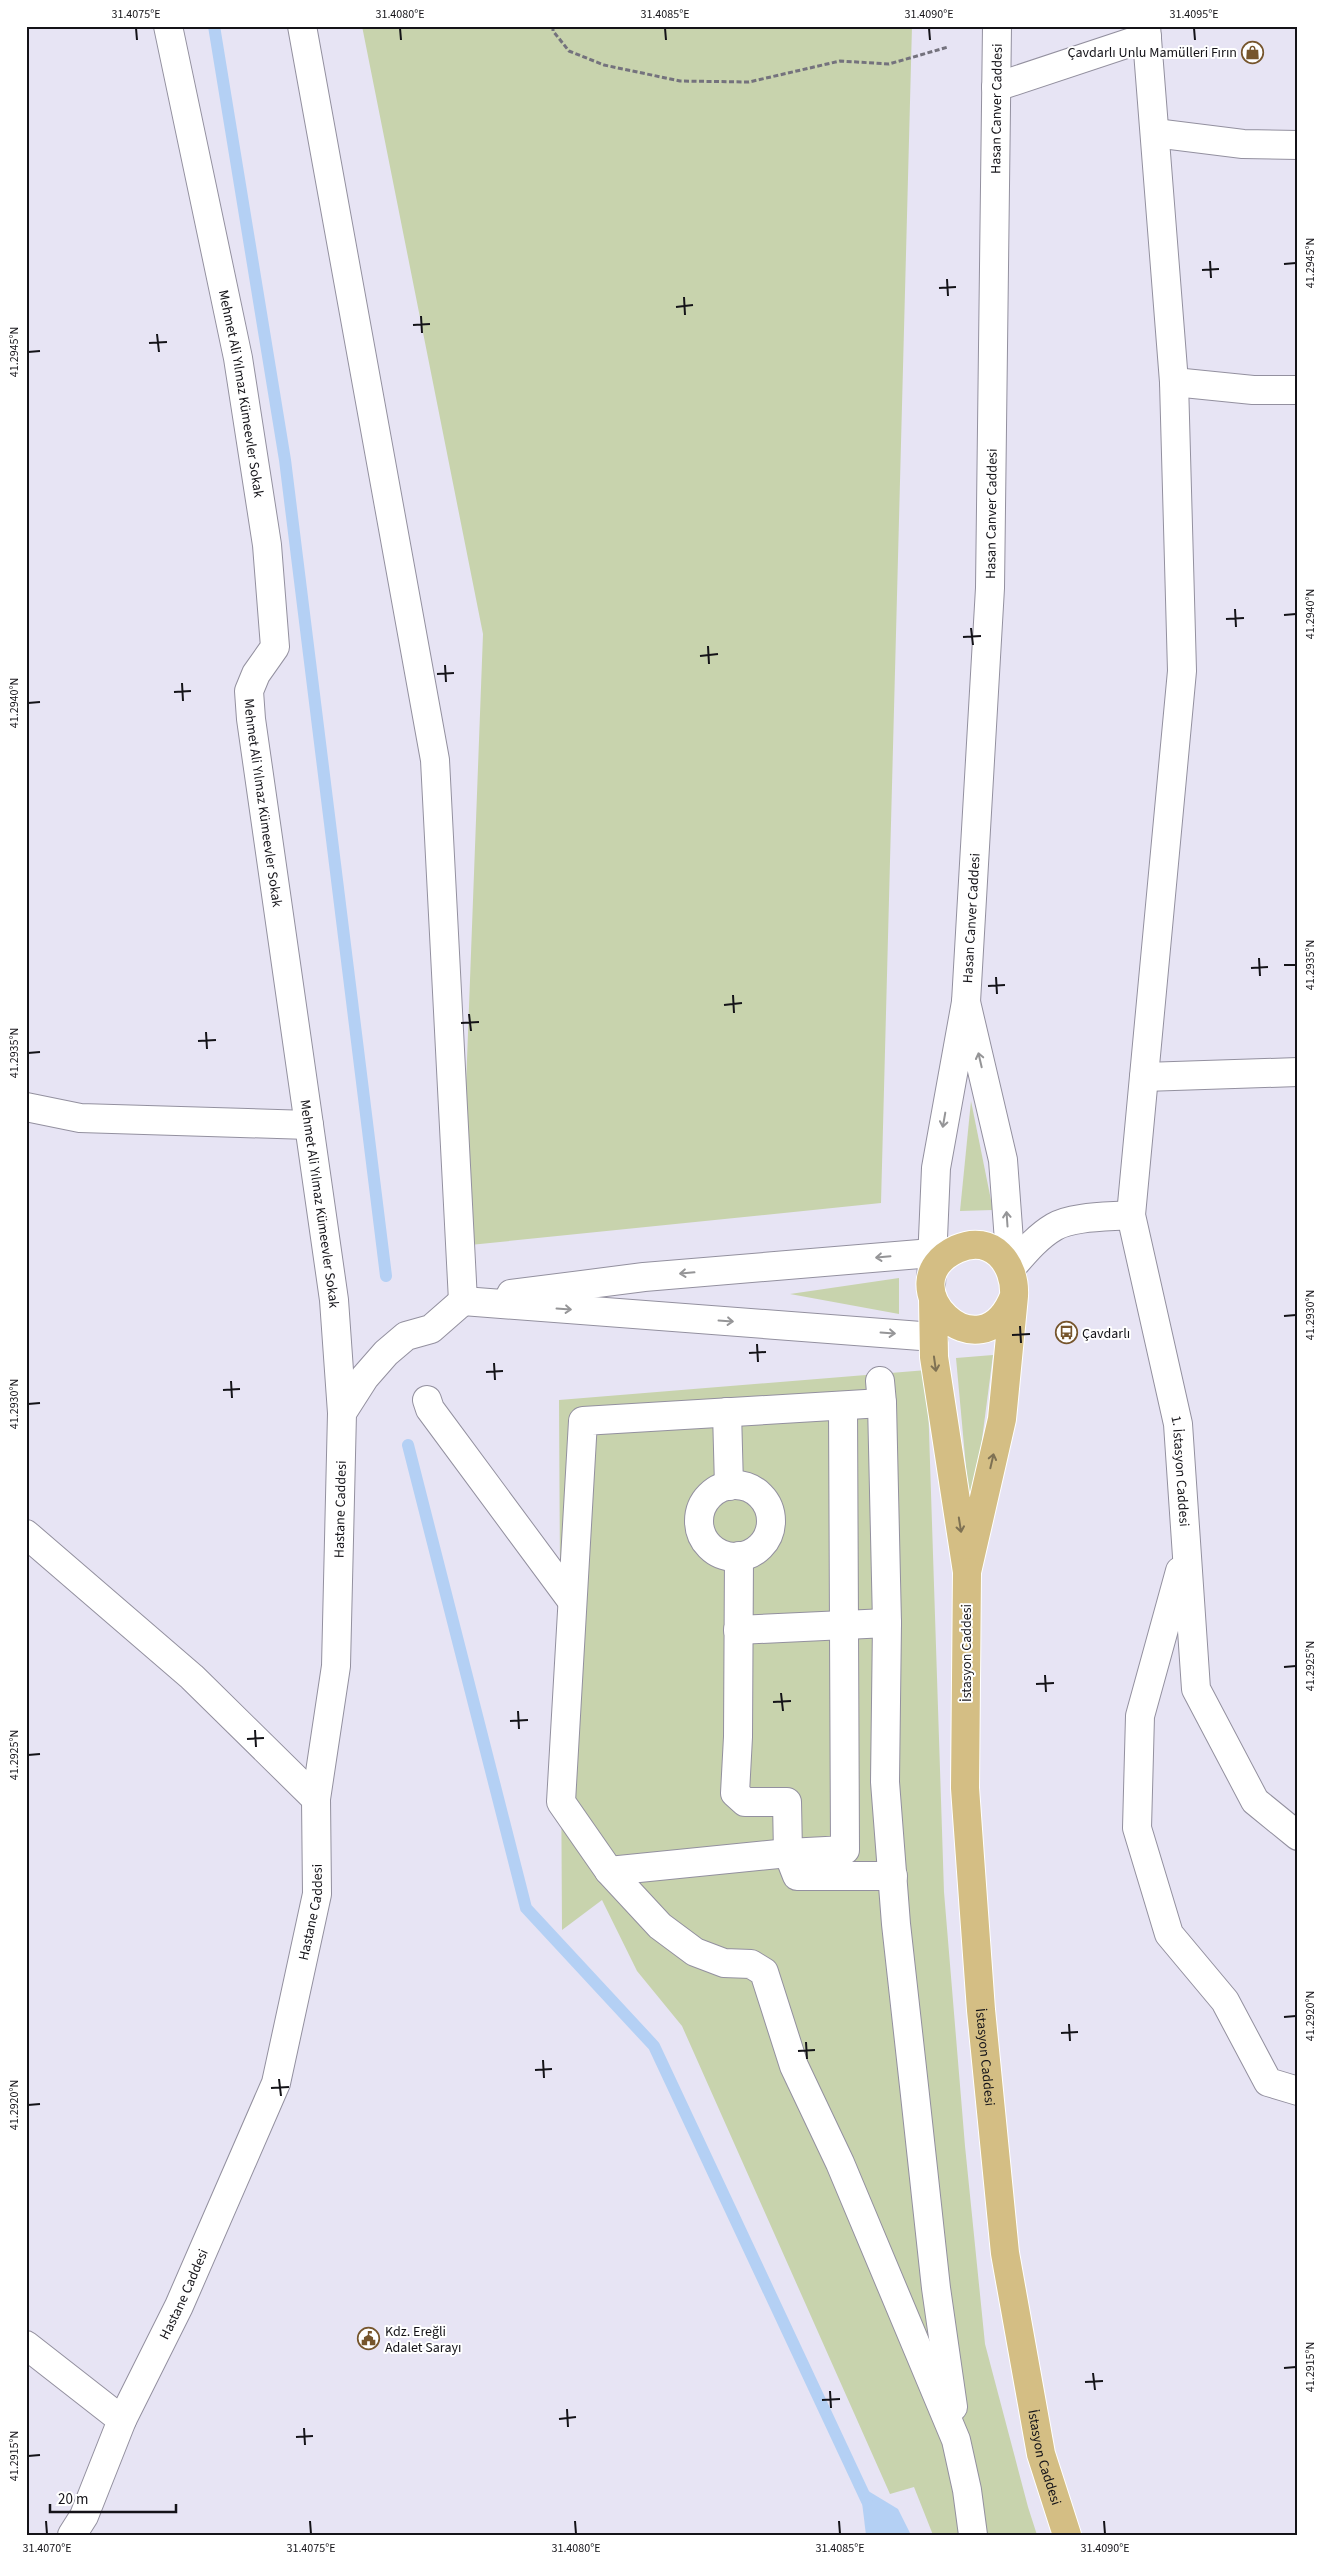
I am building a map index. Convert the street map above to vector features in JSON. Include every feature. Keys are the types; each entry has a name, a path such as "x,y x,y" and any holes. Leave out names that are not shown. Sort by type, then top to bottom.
{"main road":[{"path":"1011,1268 1002,1256 989,1248 975,1245 962,1247 950,1252 940,1261 932,1291 938,1310 946,1320 957,1326 972,1330 986,1328 999,1320 1009,1310 1014,1296"},
{"name":"İstasyon Caddesi","path":"967,1572 1002,1418 1015,1282 1011,1268"},
{"name":"İstasyon Caddesi","path":"932,1291 934,1357 967,1572 965,1788 981,2010 1005,2253 1042,2454 1067,2535"}],"street":[{"name":"Mehmet Ali Yılmaz Kümeevler Sokak","path":"168,26 238,358 267,545 275,648 256,674 249,691 251,718 334,1300 342,1413"},
{"path":"302,26 435,760 463,1301"},
{"name":"Hasan Canver Caddesi","path":"932,1291 936,1168 966,1002 990,588 997,26"},
{"path":"996,87 1147,31"},
{"name":"1. İstasyon Caddesi","path":"1147,31 1174,382 1182,671 1131,1214 1178,1424 1196,1689 1255,1801 1298,1836"},
{"path":"1155,133 1243,144 1298,145"},
{"path":"1174,382 1253,390 1298,390"},
{"name":"Hasan Canver Caddesi","path":"966,1002 1003,1160 1011,1268"},
{"path":"1144,1077 1298,1072"},
{"path":"26,1107 80,1118 309,1125"},
{"path":"1011,1268 1039,1238 1054,1226 1068,1222 1131,1214"},
{"path":"342,1413 365,1377 386,1353 406,1336 431,1329 463,1301 644,1277 932,1253"},
{"path":"463,1301 934,1337"},
{"path":"962,2468 956,2440 840,2163 794,2066 764,1972 751,1964 724,1963 695,1952 660,1926 609,1871 560,1802 583,1421 843,1406 881,1392 886,1623 886,1782 893,1876 936,2288 972,2535"},
{"path":"427,1400 430,1409 572,1601"},
{"path":"609,1871 788,1853 845,1850 843,1406"},
{"path":"727,1412 729,1486"},
{"name":"Hastane Caddesi","path":"72,2535 84,2516 122,2420 180,2306 276,2083 317,1894 316,1799 336,1666 342,1413"},
{"path":"729,1486 742,1486 762,1498 768,1508 770,1520 769,1532 763,1543 754,1552 738,1556 720,1554 710,1548 700,1528 699,1516 709,1496 729,1486"},
{"path":"26,1534 192,1677 316,1799"},
{"path":"1186,1547 1140,1716 1137,1828 1168,1934 1224,2001 1268,2082 1298,2091"},
{"path":"738,1556 738,1737 736,1793 745,1802 787,1802 788,1853 797,1876 893,1876"},
{"path":"738,1630 886,1623"},
{"path":"26,2345 122,2420"}],"path":[{"path":"553,26 553,31 569,51 604,65 680,80 749,82 840,61 889,64 948,47"}],"green space":[{"path":"362,26 912,26 881,1203 460,1246 483,634"},
{"path":"971,1101 993,1210 960,1211"},
{"path":"899,1278 899,1314 790,1294"},
{"path":"993,1355 975,1493 970,1511 956,1358"},
{"path":"927,1370 944,1892 965,2146 985,2344 1037,2535 933,2535 914,2487 890,2494 682,2026 637,1971 602,1900 562,1930 559,1400"}],"water":[{"path":"860,2486 898,2509 911,2535 866,2535"}],"waterway":[{"path":"214,26 285,460 386,1276"},
{"path":"408,1445 526,1908 654,2046 867,2501"}],"place":[{"name":"Çavdarlı Unlu Mamülleri Fırın","path":"1253,52"},
{"name":"Çavdarlı","path":"1066,1333"},
{"name":"Kdz. Ereğli Adalet Sarayı","path":"369,2339"}]}
